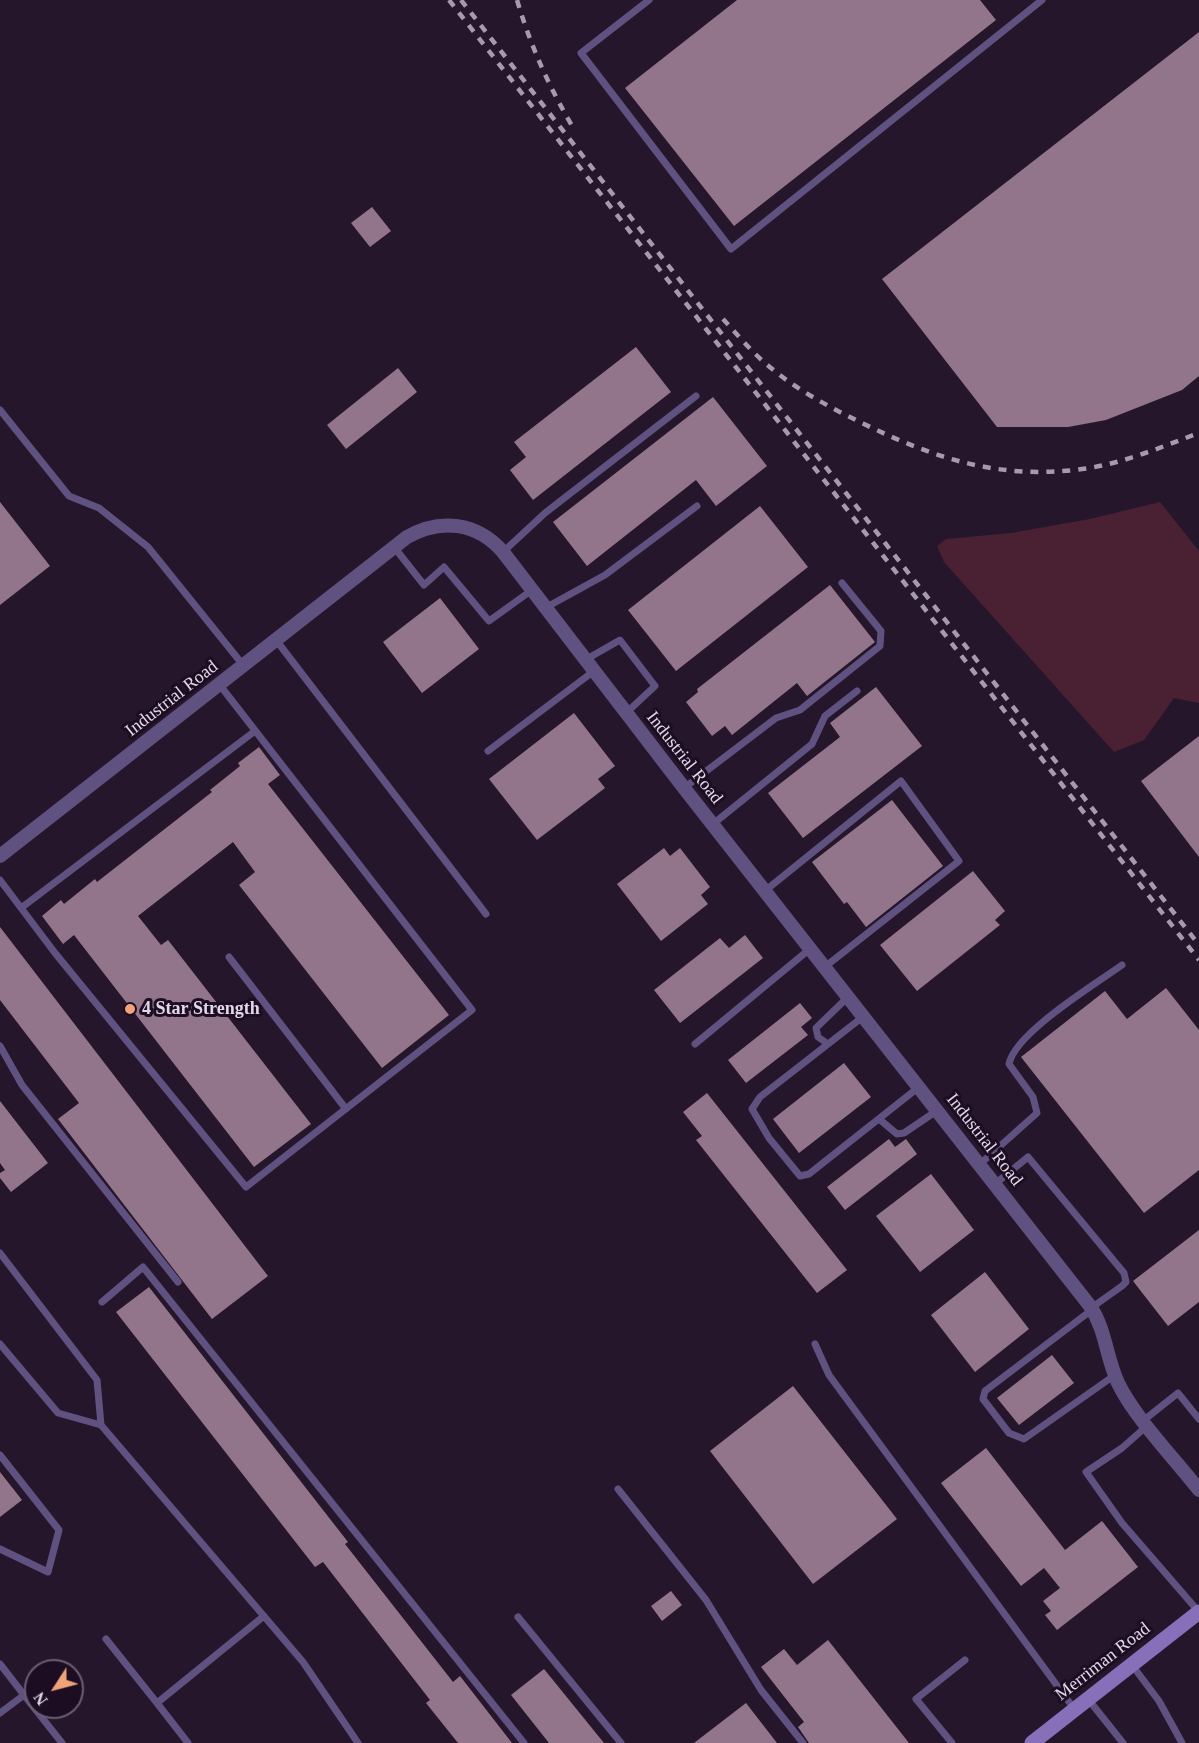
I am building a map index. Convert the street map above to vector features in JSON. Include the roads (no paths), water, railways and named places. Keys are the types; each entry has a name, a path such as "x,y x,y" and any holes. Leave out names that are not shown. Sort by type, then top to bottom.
{"main road":[{"name":"Merriman Road","path":"1032,1743 1199,1612"}],"street":[{"name":"Industrial Road","path":"0,856 394,547 419,530 436,525 454,524 487,537 503,552 684,789 826,966 1092,1309 1102,1328 1115,1375 1124,1394 1197,1484"}],"lane":[{"path":"649,0 581,53 731,249 1042,0"},
{"path":"503,552 545,513 696,396"},
{"path":"0,410 69,496 99,508 148,547 243,665"},
{"path":"545,608 605,575 696,506"},
{"path":"394,547 424,585 444,567 489,621 531,590"},
{"path":"684,789 776,718 800,710 880,646 880,631 842,583"},
{"path":"276,640 486,914"},
{"path":"488,751 620,640 655,686 626,713"},
{"path":"0,880 246,1187 472,1011 219,684"},
{"path":"713,824 812,744 825,716 857,691"},
{"path":"21,908 255,731"},
{"path":"766,890 901,782 959,861 826,966"},
{"path":"694,1044 811,948"},
{"path":"229,957 346,1109"},
{"path":"980,1164 1037,1113 1033,1097 1009,1064 1011,1053 1025,1036 1122,965"},
{"path":"828,1044 818,1037 816,1028 849,996"},
{"path":"864,1016 760,1097 752,1109 769,1138 800,1176 809,1174 920,1087"},
{"path":"0,1046 22,1086 178,1282"},
{"path":"879,1119 897,1134 904,1133 938,1110"},
{"path":"995,1184 1028,1157 1124,1273 1126,1282 985,1391 982,1399 1009,1433 1024,1439 1115,1375"},
{"path":"0,1253 97,1380 101,1425"},
{"path":"102,1302 143,1267 524,1743"},
{"path":"0,1344 58,1413 101,1425 303,1662 358,1743"},
{"path":"815,1344 829,1375 1075,1710"},
{"path":"1199,1419 1178,1393 1122,1448 1086,1472 1122,1523 1199,1612"},
{"path":"0,1455 59,1530 48,1572 0,1550"},
{"path":"618,1489 706,1600 761,1690 803,1743"},
{"path":"157,1703 264,1616"},
{"path":"518,1617 621,1743"},
{"path":"106,1639 188,1743"},
{"path":"952,1743 916,1699 965,1660"},
{"path":"0,1664 24,1695 0,1713"},
{"path":"1132,1665 1159,1701 1182,1743"},
{"path":"1088,1699 1122,1743"},
{"path":"43,1719 62,1743"}],"railway":[{"path":"449,0 1199,960"},
{"path":"461,0 1199,945"},
{"path":"517,0 541,66 574,129"},
{"path":"723,319 764,362 812,396 851,418 891,436 943,457 970,464 1024,472 1052,472 1097,467 1127,459 1199,433"}],"place":[{"name":"4 Star Strength","path":"130,1009"}]}
